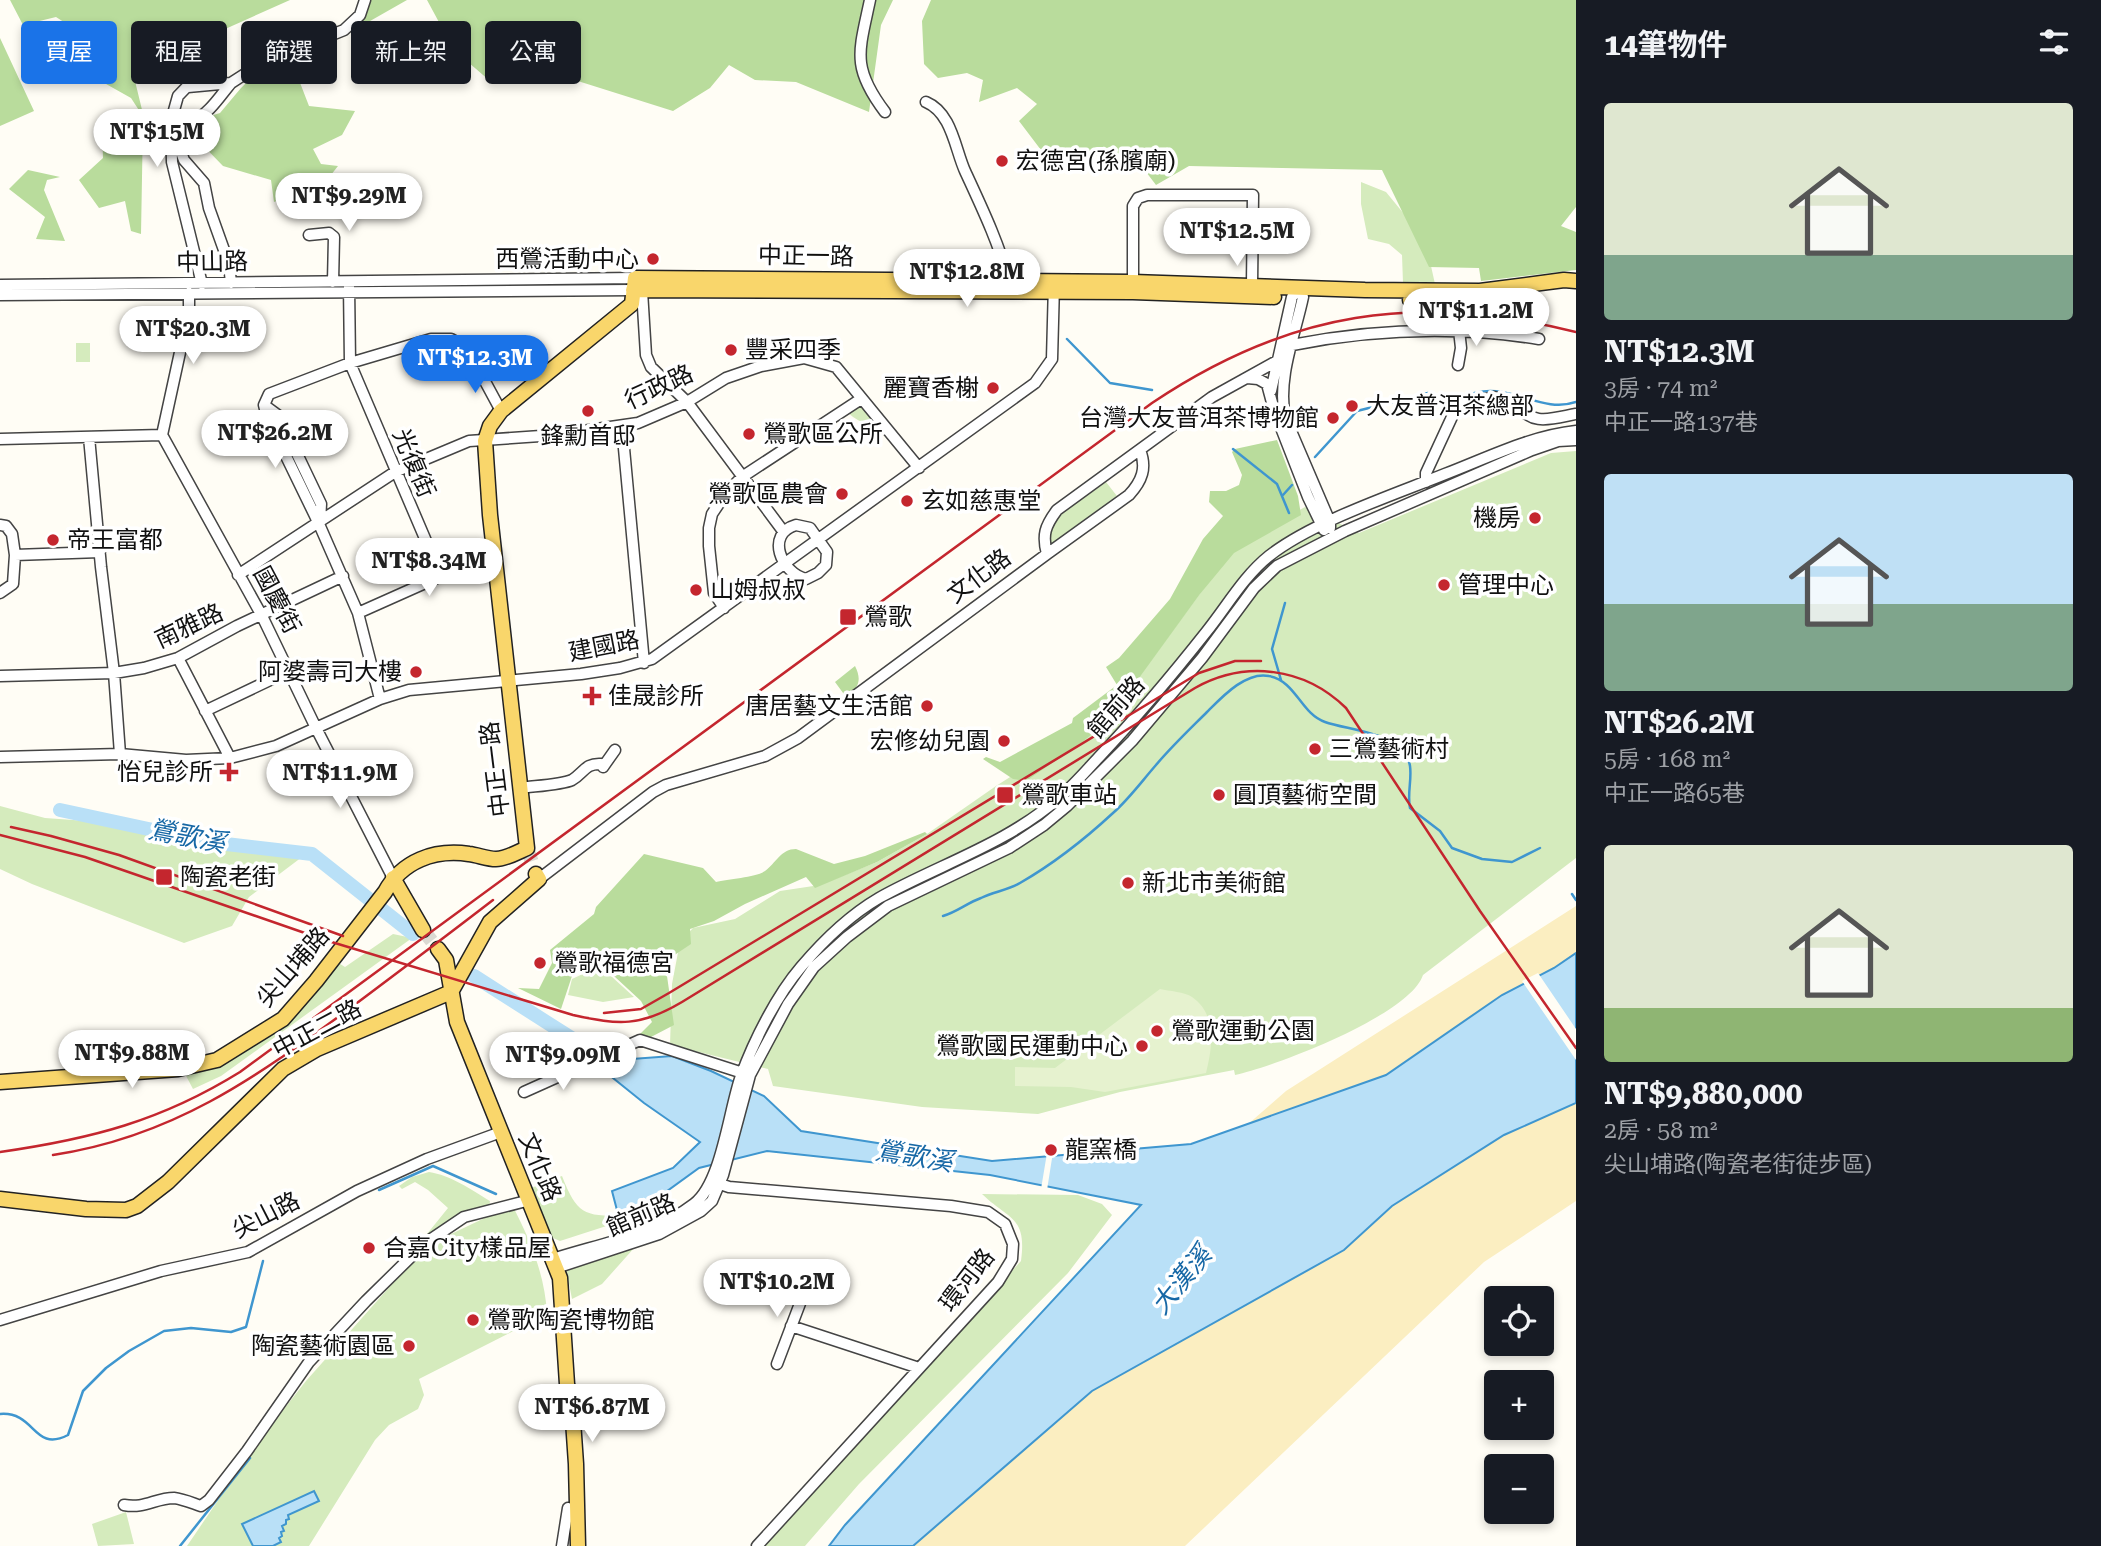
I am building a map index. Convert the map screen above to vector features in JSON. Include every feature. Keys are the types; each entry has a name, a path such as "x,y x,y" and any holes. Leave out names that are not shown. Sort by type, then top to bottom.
{"main road":[{"name":"中正一路","path":"637,286 1252,286 1298,294 1480,291 1564,280 1576,281"},
{"name":"中正一路","path":"637,286 1009,281 1054,287"},
{"path":"485,441 490,426 501,411 632,304 637,286"},
{"name":"中正一路","path":"1133,287 1462,302 1576,289"},
{"name":"中正一路","path":"393,878 419,859 444,853 497,859 527,849 507,680 485,441"},
{"name":"文化路","path":"537,877 490,922 454,986 457,1022 530,1200 554,1264 563,1302 567,1384 564,1408 573,1508"},
{"name":"尖山埔路","path":"0,1082 185,1068 217,1060 283,1019 316,981 393,878"},
{"name":"國慶街","path":"393,878 423,930"},
{"path":"438,949 446,960 454,986"},
{"name":"中正二路","path":"0,1199 86,1209 126,1210 137,1206 168,1182 284,1069 317,1049 454,986"},
{"path":"568,1546 573,1508"},
{"path":"573,1508 578,1546"}],"street":[{"path":"231,283 229,264 209,208 204,183 184,160 181,152 183,140 193,121 213,104 231,83 262,63 344,30 360,15 365,0"},
{"path":"870,0 860,48 861,69 872,94 885,112"},
{"path":"188,87 231,83"},
{"path":"0,439 162,435 189,311 190,293 202,284 172,162 171,121 178,96 191,84"},
{"path":"926,102 934,105 952,131 964,169 999,245 1009,281"},
{"path":"1133,287 1133,206 1138,198 1147,195 1253,195 1252,286"},
{"path":"309,234 329,233 334,237 333,282"},
{"name":"中山路","path":"5,290 231,283 333,282 349,286"},
{"name":"中山路","path":"5,290 190,293 349,286 637,286"},
{"name":"光復街","path":"349,286 350,363 440,576"},
{"path":"637,286 646,355 651,367 687,402 783,531"},
{"name":"建國路","path":"0,757 121,754 186,760 230,758 276,746 380,699 409,690 581,674 644,663 1035,383 1052,359 1054,287"},
{"path":"1298,294 1292,345 1282,389 1285,416 1325,524"},
{"path":"1298,294 1277,361 1271,391 1274,410 1331,537"},
{"path":"1292,345 1374,333 1459,330 1539,340"},
{"path":"1458,365 1461,348 1459,330"},
{"path":"380,699 358,613 319,524 267,417 264,405 270,394 350,363 432,339 451,339 467,348 501,411"},
{"name":"行政路","path":"238,575 395,472 469,441 622,427 657,416 687,402 726,378 761,366 804,358 836,367 861,399"},
{"name":"文化路","path":"537,877 666,785 781,749 1047,554 1045,527 1057,510 1212,397 1277,361"},
{"path":"1247,378 1263,380 1271,391"},
{"path":"1426,482 1426,473 1457,406 1476,399 1494,397 1515,402 1521,411 1534,419 1576,414"},
{"path":"724,608 714,593 709,528 712,514 726,493 742,477 861,399 919,468"},
{"path":"622,427 644,663"},
{"name":"館前路","path":"745,1078 780,998 799,970 822,944 878,899 1003,838 1060,797 1155,694 1245,580 1269,556 1325,524 1426,482 1529,441 1576,431"},
{"name":"國慶街","path":"162,435 261,616 393,878"},
{"path":"89,437 121,754"},
{"name":"館前路","path":"745,1078 801,983 819,963 847,937 888,906 1009,848 1067,806 1132,741 1202,658 1254,588 1277,566 1331,537 1532,450 1558,441 1576,440"},
{"path":"1047,554 1135,490 1144,470 1140,450"},
{"path":"0,525 6,526 12,534 15,555 13,584 0,593"},
{"path":"803,525 810,528 818,539 827,552 828,559 818,573 806,579 794,575 778,551 783,531 789,527 803,525"},
{"path":"15,555 100,552"},
{"path":"358,613 440,576 496,570"},
{"name":"南雅路","path":"0,676 114,673 145,668 178,658 343,576"},
{"path":"178,658 230,758"},
{"path":"205,711 289,671"},
{"path":"520,788 571,780 586,766 603,766 615,750"},
{"path":"524,1092 640,1040 745,1078 717,1178"},
{"name":"尖山路","path":"0,1320 161,1270 248,1252 357,1191 427,1159 500,1132"},
{"name":"館前路","path":"554,1264 659,1234 680,1224 712,1201 717,1178"},
{"name":"環河路","path":"717,1178 729,1188 951,1206 988,1212 1005,1224 1013,1244 1012,1259 998,1282 757,1546"},
{"path":"124,1505 146,1506 171,1498 201,1506 209,1500 309,1362 366,1301 425,1244 464,1217 530,1200"},
{"path":"777,1364 807,1285"},
{"path":"791,1325 919,1368"},
{"path":"573,1508 583,1532 584,1546"},
{"name":"文化路","path":"562,1546 573,1508"}],"green space":[{"path":"10,0 290,0 227,28 227,21 131,21 131,84 136,84 144,118 131,98 106,84 117,84 117,21 62,21 56,17 21,21"},
{"path":"363,0 407,0 370,21 354,21"},
{"path":"427,0 893,0 881,25 869,112 796,82 755,80 729,65 710,88 673,111 581,82 581,21 485,21 485,77 471,65 471,21 438,21"},
{"path":"931,0 1576,0 1576,207 1561,226 1576,232 1576,270 1481,281 1479,268 1429,267 1382,170 1189,166 1156,185 1143,168 1139,157 1044,154 1019,121 1037,104 1017,88 979,102 983,80 967,73 938,78 924,64 922,21"},
{"path":"0,38 34,111 0,126"},
{"path":"245,84 300,84 309,106 355,111 342,135 313,149 321,164 338,166 327,180 274,202 271,180 223,166 191,133 197,120 220,113"},
{"path":"143,121 141,234 131,231 125,201 99,208 79,180 103,158 102,128"},
{"path":"28,170 60,177 47,180 44,190 65,241 36,239 45,217 9,189"},
{"path":"1361,182 1386,192 1418,231 1429,257 1435,284 1403,283 1402,255 1389,244 1368,239 1361,204"},
{"path":"76,343 90,343 90,362 76,362"},
{"path":"861,406 875,422 857,420 848,413"},
{"path":"1277,440 1298,496 1301,515 1234,553 1200,594 1107,722 1081,743 1026,781 1013,779 983,759 986,757 1000,762 1072,723 1073,718 1117,685 1106,667 1119,658 1170,599 1203,539 1223,516 1209,502 1210,491 1226,491 1239,485 1242,475 1232,452 1235,449"},
{"name":"三鶯藝術村","path":"1576,451 1576,858 1423,975 1413,990 1394,1006 1339,1037 1254,1070 1235,1075 1234,1070 1120,1092 1038,1114 922,1107 773,1086 768,1069 670,1045 672,984 680,942 693,928 735,919 780,891 820,885 877,862 927,834 996,786 1113,712 1235,546 1305,507 1359,533 1551,453"},
{"path":"1106,482 1117,496 1050,547 1051,526 1061,514"},
{"path":"855,666 858,683 846,697 835,682"},
{"path":"0,806 45,818 87,821 224,849 302,857 249,897 232,926 184,943 0,869"},
{"path":"925,832 927,834 877,862 815,888 806,877 714,921 690,929 691,944 673,956 667,976 674,1025 651,1037 639,1035 652,1022 641,1001 601,964 572,976 561,1009 518,988 539,989 552,963 550,950 594,914 596,907 644,854 703,868 716,882 761,873 782,854 791,850 796,849 834,864 865,856"},
{"path":"393,934 412,938 221,1076 193,1089 184,1072 259,1038 337,962 345,967"},
{"path":"600,966 634,997 603,1002 568,995 572,979"},
{"name":"鶯歌運動公園","path":"1160,989 1189,995 1206,1013 1211,1043 1206,1073 1105,1092 1071,1087 1015,1086 1015,1067 1055,1068"},
{"path":"429,1172 476,1192 490,1201 489,1208 430,1238 427,1234 448,1208 415,1182 402,1189 399,1186 412,1177"},
{"path":"562,1176 572,1198 583,1210 599,1215 623,1216 625,1220 560,1241 551,1237 531,1188"},
{"path":"982,1194 1078,1195 1102,1204 1112,1215 1068,1273 859,1484 805,1546 763,1546 1021,1261 1021,1235 1014,1220"},
{"name":"陶瓷藝術園區","path":"512,1205 535,1258 543,1285 547,1314 419,1379 424,1395 418,1409 389,1425 375,1440 309,1546 187,1546 257,1443 306,1381 409,1265 449,1235"},
{"path":"635,1247 602,1284 572,1299 566,1268"},
{"path":"126,1512 134,1544 98,1546 92,1524"}],"sand":[{"path":"1576,906 1576,1201 1484,1262 1185,1546 841,1546 1161,1200 1286,1091"}],"water":[{"name":"大漢溪","path":"1576,953 1576,1103 1504,1135 1392,1206 1344,1250 1092,1391 913,1546 829,1546 845,1525 1141,1205 990,1175 767,1151 699,1168 656,1199 618,1214 612,1191 673,1168 700,1142 644,1103 577,1049 580,1034 598,1040 632,1059 672,1056 764,1096 801,1131 992,1161 1191,1144 1386,1075 1502,995 1554,968"},
{"path":"314,1491 319,1501 288,1515 289,1519 282,1526 284,1531 279,1538 281,1542 273,1546 253,1546 242,1524"}],"pier":[{"path":"1538,973 1576,1029 1576,1060 1522,981"},
{"path":"1053,1152 1047,1190 1041,1189 1047,1153"}],"waterway":[{"path":"1067,339 1110,383 1152,390"},
{"path":"1463,397 1494,391 1548,404 1576,402"},
{"path":"1315,457 1357,411 1428,393 1454,400"},
{"path":"1233,449 1277,484 1289,513"},
{"path":"1283,495 1292,485"},
{"path":"1281,680 1272,649 1285,603"},
{"path":"943,916 1020,883 1069,850 1119,808 1168,751 1220,699 1243,681 1260,675 1278,679 1286,684 1317,718 1375,735 1398,746 1406,755 1410,766 1410,808 1440,831 1452,848 1482,859 1512,862 1540,848"},
{"name":"鶯歌溪","path":"60,810 209,842 312,854 413,934"},
{"path":"1572,894 1576,900"},
{"name":"鶯歌溪","path":"474,976 576,1041 596,1050"},
{"path":"379,1190 433,1166 496,1194"},
{"path":"0,1414 21,1419 48,1439 68,1435 83,1391 106,1368 129,1351 164,1331 191,1328 231,1332 246,1327 263,1261"},
{"path":"180,1546 250,1458"}],"tunnel":[{"path":"527,848 536,874"},
{"path":"423,930 438,949"}],"railway":[{"path":"0,1152 65,1141 124,1126 182,1103 240,1072 1152,403 1203,372 1254,347 1304,330 1355,318 1408,313 1462,313 1517,320 1576,332"},
{"path":"604,1013 641,1009 1199,673 1235,661 1261,661"},
{"path":"0,835 85,857 325,940 573,1015 604,1021 629,1022 654,1016 682,1002 1195,688 1234,674 1274,672 1312,684 1330,694 1346,708 1480,911 1576,1048"},
{"path":"11,827 119,855 343,936"},
{"path":"53,1155 136,1134 210,1102 314,1035 493,900"}],"place":[{"name":"宏德宮(孫臏廟)","path":"1002,161"},
{"name":"西鶯活動中心","path":"653,259"},
{"name":"豐采四季","path":"731,350"},
{"name":"麗寶香榭","path":"993,388"},
{"name":"大友普洱茶總部","path":"1352,406"},
{"name":"鋒勳首邸","path":"588,411"},
{"name":"台灣大友普洱茶博物館","path":"1333,418"},
{"name":"鶯歌區公所","path":"749,434"},
{"name":"鶯歌區農會","path":"842,494"},
{"name":"玄如慈惠堂","path":"907,501"},
{"name":"機房","path":"1535,518"},
{"name":"帝王富都","path":"53,540"},
{"name":"管理中心","path":"1444,585"},
{"name":"山姆叔叔","path":"696,590"},
{"name":"鶯歌","path":"848,617"},
{"name":"阿婆壽司大樓","path":"416,672"},
{"name":"佳晟診所","path":"592,696"},
{"name":"唐居藝文生活館","path":"927,706"},
{"name":"宏修幼兒園","path":"1004,741"},
{"name":"三鶯藝術村","path":"1315,749"},
{"name":"怡兒診所","path":"229,772"},
{"name":"鶯歌車站","path":"1005,795"},
{"name":"圓頂藝術空間","path":"1219,795"},
{"name":"陶瓷老街","path":"164,877"},
{"name":"新北市美術館","path":"1128,883"},
{"name":"鶯歌福德宮","path":"540,963"},
{"name":"鶯歌運動公園","path":"1157,1031"},
{"name":"鶯歌國民運動中心","path":"1142,1046"},
{"name":"龍窯橋","path":"1051,1150"},
{"name":"合嘉City樣品屋","path":"369,1248"},
{"name":"鶯歌陶瓷博物館","path":"473,1320"},
{"name":"陶瓷藝術園區","path":"409,1346"}]}
